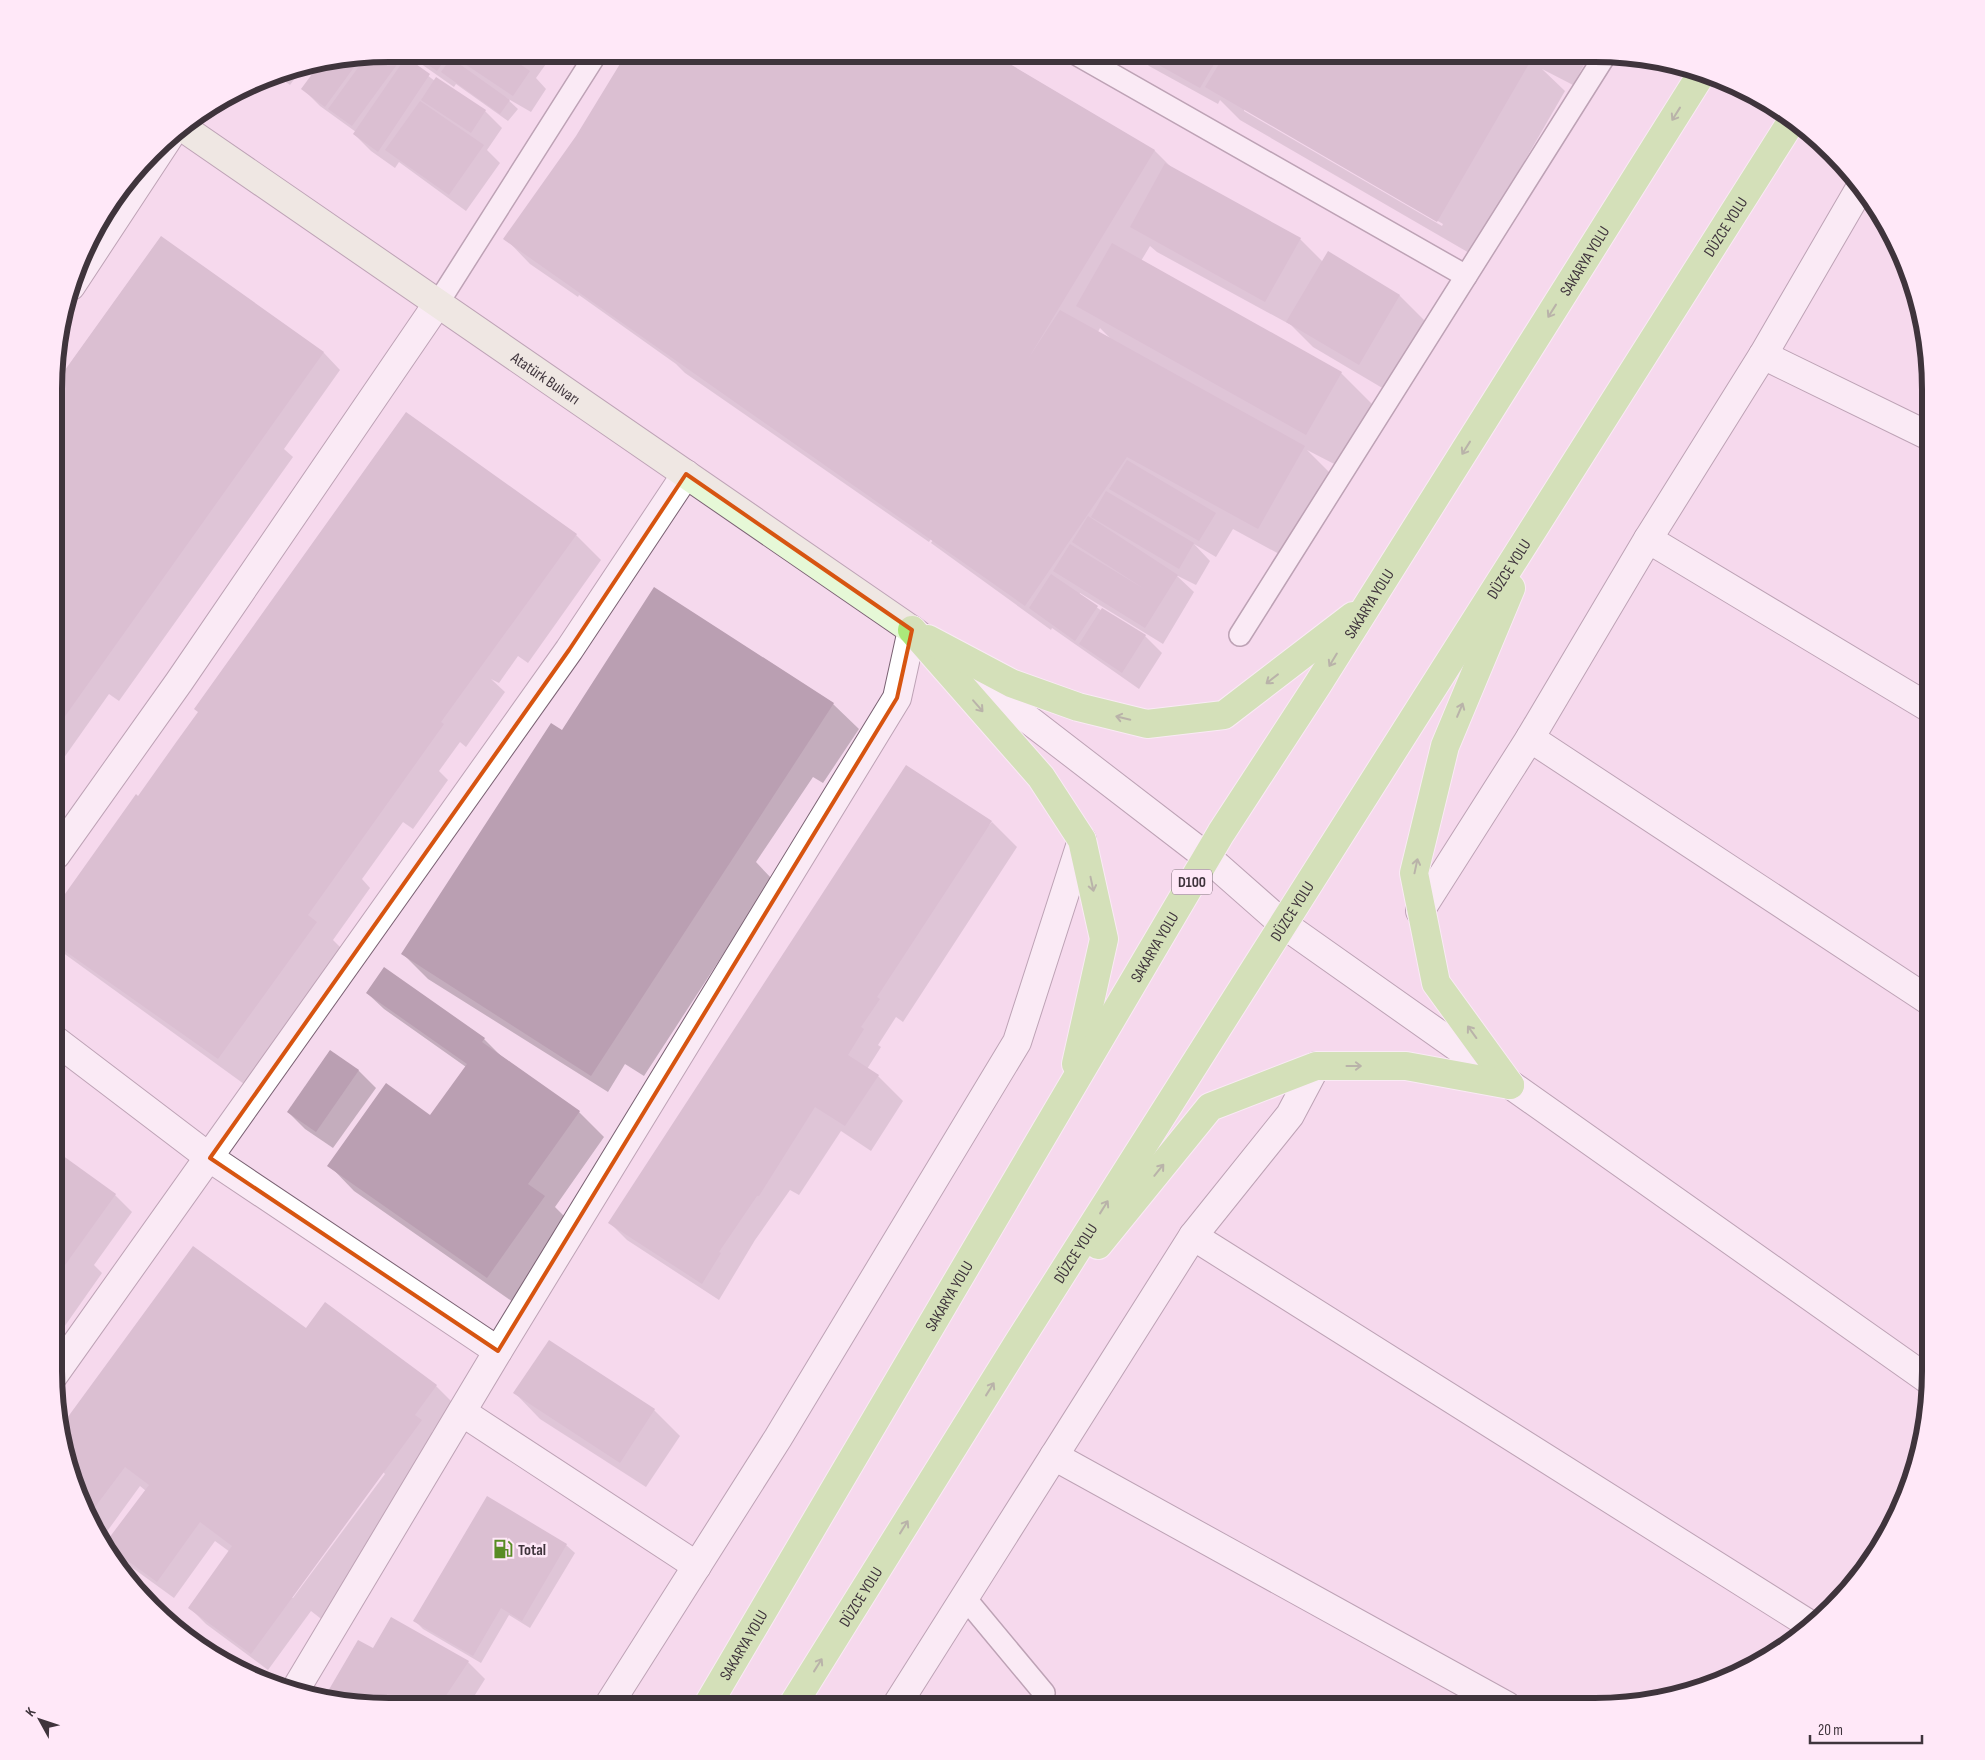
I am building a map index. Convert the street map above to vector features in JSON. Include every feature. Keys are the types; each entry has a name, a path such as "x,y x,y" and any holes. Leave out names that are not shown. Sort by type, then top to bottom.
{"highway":[{"name":"SAKARYA YOLU","path":"713,1698 1207,857 1698,79"},
{"name":"DÜZCE YOLU","path":"797,1698 1018,1343 1789,126"},
{"path":"1510,1085 1436,983 1420,911 1414,873 1445,746 1542,514"},
{"path":"912,630 1010,683 1078,707 1148,724 1224,716 1366,606"},
{"path":"912,630 1041,777 1082,840 1104,939 1070,1090"},
{"path":"1018,1343 1210,1107 1316,1066 1406,1066 1510,1085"}],"main road":[{"name":"Atatürk Bulvarı","path":"188,131 912,630"}],"street":[{"path":"91,255 145,173"},
{"path":"1420,911 1530,738 1648,539 1763,355 1857,193"},
{"path":"62,847 180,682 438,303"},
{"path":"1763,355 1922,433"},
{"path":"62,1364 569,650 686,474"},
{"path":"1648,539 1922,704"},
{"path":"299,1684 498,1351 897,698 912,630 1207,857 1283,924 1922,1375"},
{"path":"1530,738 1922,996"},
{"path":"613,1698 784,1430 1017,1042 1082,840"},
{"path":"62,1045 210,1158 498,1351"},
{"path":"901,1698 1193,1236 1290,1115 1316,1066"},
{"path":"1193,1236 1805,1621"},
{"path":"462,1412 697,1566"},
{"path":"1054,1456 1493,1698"}],"lane":[{"path":"438,303 591,62"},
{"path":"1090,62 1466,276"},
{"path":"1240,635 1601,62"},
{"path":"965,1598 1044,1693 1042,1698"}],"highlighted area":[{"path":"686,474 912,630 897,698 498,1351 210,1158 569,650"}],"building":[{"path":"399,62 352,126 328,109 361,64"},
{"path":"403,62 413,62 430,74 378,152 353,134"},
{"path":"424,62 443,62 437,71"},
{"path":"448,62 457,62 510,100 500,114 441,72"},
{"path":"462,62 517,62 530,71 513,96"},
{"path":"621,62 1006,62 1155,150 1028,359 1060,310 1305,446 1258,529 1127,457 1025,606 503,239 576,136"},
{"path":"1153,62 1215,62 1200,88"},
{"path":"1220,62 1530,62 1437,222 1205,87"},
{"path":"356,64 325,107 301,89 314,72"},
{"path":"436,77 486,110 471,133 421,100"},
{"path":"420,101 484,145 449,195 385,150"},
{"path":"1165,163 1301,238 1265,302 1130,227"},
{"path":"161,236 324,352 62,721 62,390 63,371"},
{"path":"1112,243 1342,372 1306,435 1076,306"},
{"path":"1328,251 1400,295 1359,365 1286,322"},
{"path":"406,412 577,534 441,722 444,724 308,915 317,922 218,1059 62,949 62,898 136,794 138,796 198,712 194,709"},
{"path":"1127,460 1216,513 1199,541 1109,489"},
{"path":"1106,491 1194,543 1179,569 1091,517"},
{"path":"1088,516 1178,575 1145,628 1053,571 1070,544 1146,590 1072,542"},
{"path":"1051,574 1098,606 1075,641 1029,608"},
{"path":"654,587 834,703 591,1076 401,954 551,723 562,730"},
{"path":"1102,608 1146,635 1122,673 1079,644"},
{"path":"906,765 992,821 877,997 880,999 861,1027 864,1029 848,1055 879,1075 845,1126 815,1107 759,1196 757,1196 719,1252 721,1253 702,1284 608,1223"},
{"path":"384,967 485,1038 482,1042 580,1111 528,1184 545,1196 487,1278 327,1166 386,1083 430,1115 467,1064 366,993"},
{"path":"330,1050 359,1070 316,1132 287,1112"},
{"path":"62,1155 116,1194 62,1269"},
{"path":"193,1246 306,1328 325,1302 437,1385 415,1415 422,1420 251,1654 188,1608 232,1546 200,1522 157,1582 120,1555 109,1538 149,1485 125,1467 93,1509 80,1476 66,1419"},
{"path":"549,1340 655,1409 620,1463 513,1393"},
{"path":"487,1496 567,1544 522,1621 501,1608 473,1656 413,1621"},
{"path":"391,1617 469,1661 444,1698 368,1697 328,1691 358,1640 373,1648"}],"place":[{"name":"Total","path":"503,1549"}]}
